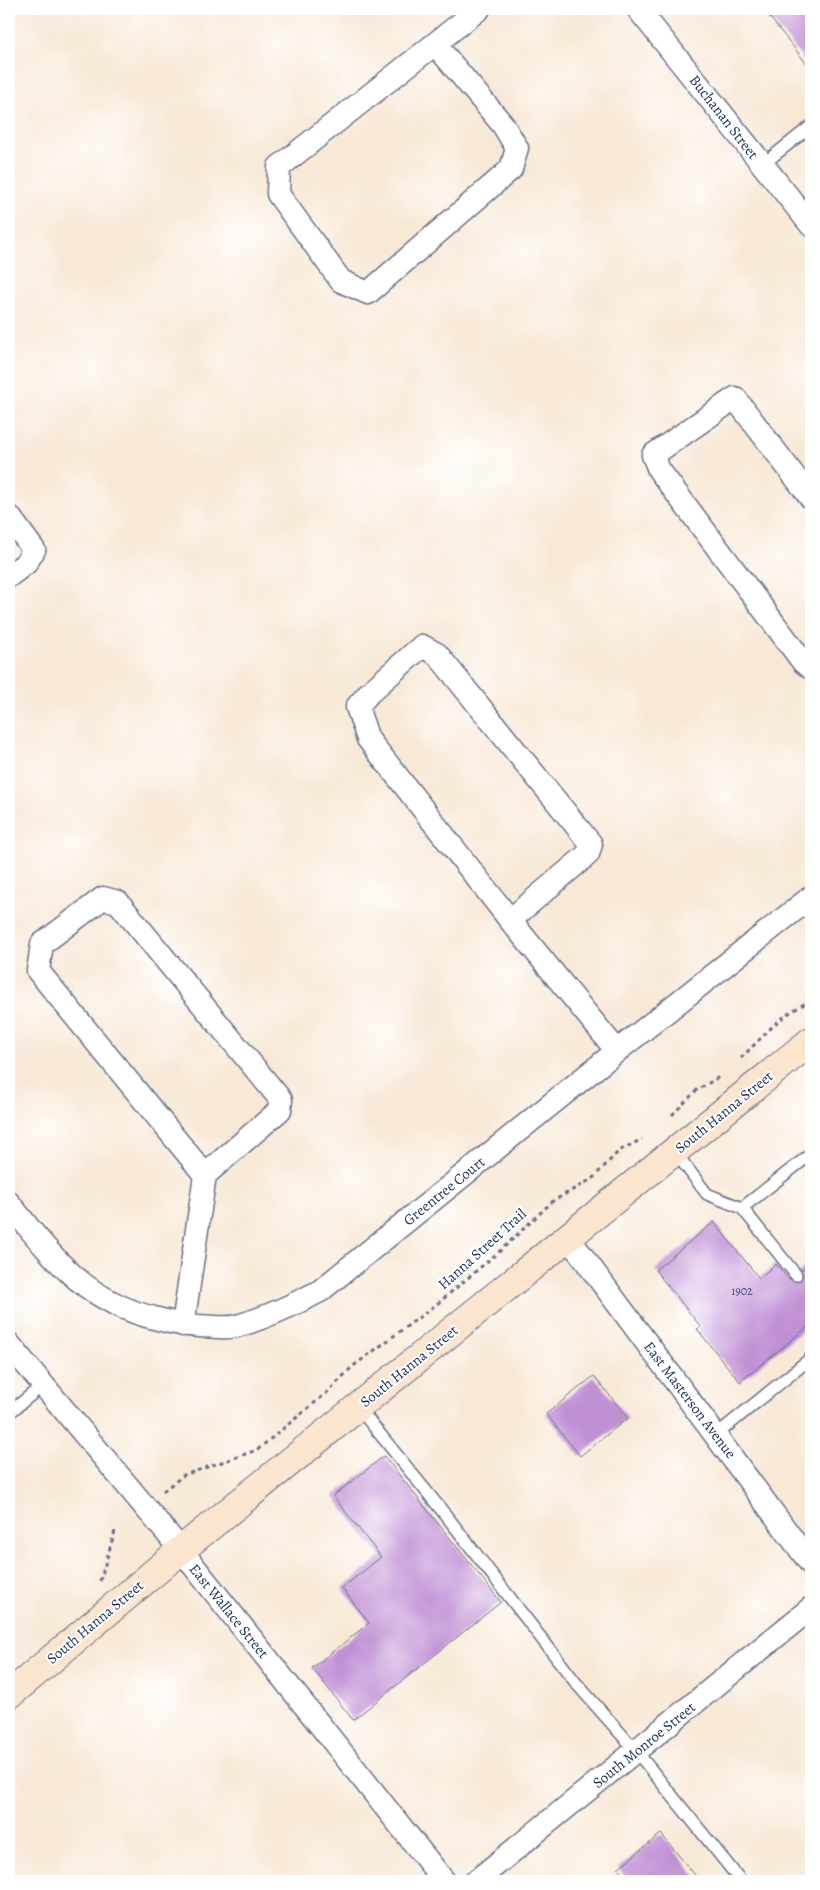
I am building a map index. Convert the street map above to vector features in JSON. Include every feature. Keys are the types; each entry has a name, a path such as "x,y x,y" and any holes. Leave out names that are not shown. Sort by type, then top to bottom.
{"street":[{"path":"435,44 503,125 517,148 511,169 368,293 341,280 278,194 279,167 479,9"},
{"name":"Buchanan Street","path":"638,9 811,225"},
{"path":"811,498 735,398 653,455 659,470 803,662 811,668"},
{"path":"9,516 34,550 26,563 9,576"},
{"path":"510,920 588,854 591,844 437,654 422,646 368,693 357,708 368,739 510,920 617,1051"},
{"name":"Greentree Court","path":"9,1203 43,1245 70,1274 100,1298 134,1314 183,1325 234,1327 280,1311 320,1291 811,897"},
{"path":"183,1325 206,1176 280,1110 281,1100 118,902 103,898 42,944 38,970 206,1176"},
{"name":"South Hanna Street","path":"9,1695 180,1550 811,1041"},
{"name":"East Masterson Avenue","path":"568,1236 811,1564"},
{"name":"East Wallace Street","path":"9,1344 180,1550 444,1881"},
{"name":"South Monroe Street","path":"476,1881 811,1608"}],"lane":[{"path":"762,165 811,126"},
{"path":"675,1152 707,1194 742,1208 796,1275"},
{"path":"742,1208 807,1157 811,1163"},
{"path":"716,1436 811,1358"},
{"path":"9,1413 43,1385"},
{"path":"358,1407 452,1523 576,1683 636,1751 741,1881"}],"path":[{"path":"738,1061 775,1024 811,1000"},
{"path":"672,1115 697,1090 726,1072"},
{"name":"Hanna Street Trail","path":"156,1496 184,1475 257,1450 335,1386 337,1381 352,1366 437,1304 553,1201 585,1183 620,1151 650,1134"},
{"path":"99,1583 115,1532"}],"building":[{"path":"763,9 811,9 811,69"},
{"path":"714,1222 759,1278 776,1264 789,1280 811,1262 811,1324 740,1382 697,1329 701,1327 655,1270"},
{"path":"594,1376 628,1418 580,1456 546,1414"},
{"path":"384,1456 501,1602 353,1720 312,1668 369,1623 342,1588 381,1557 333,1496"},
{"path":"661,1834 700,1881 629,1881 618,1868"}]}
